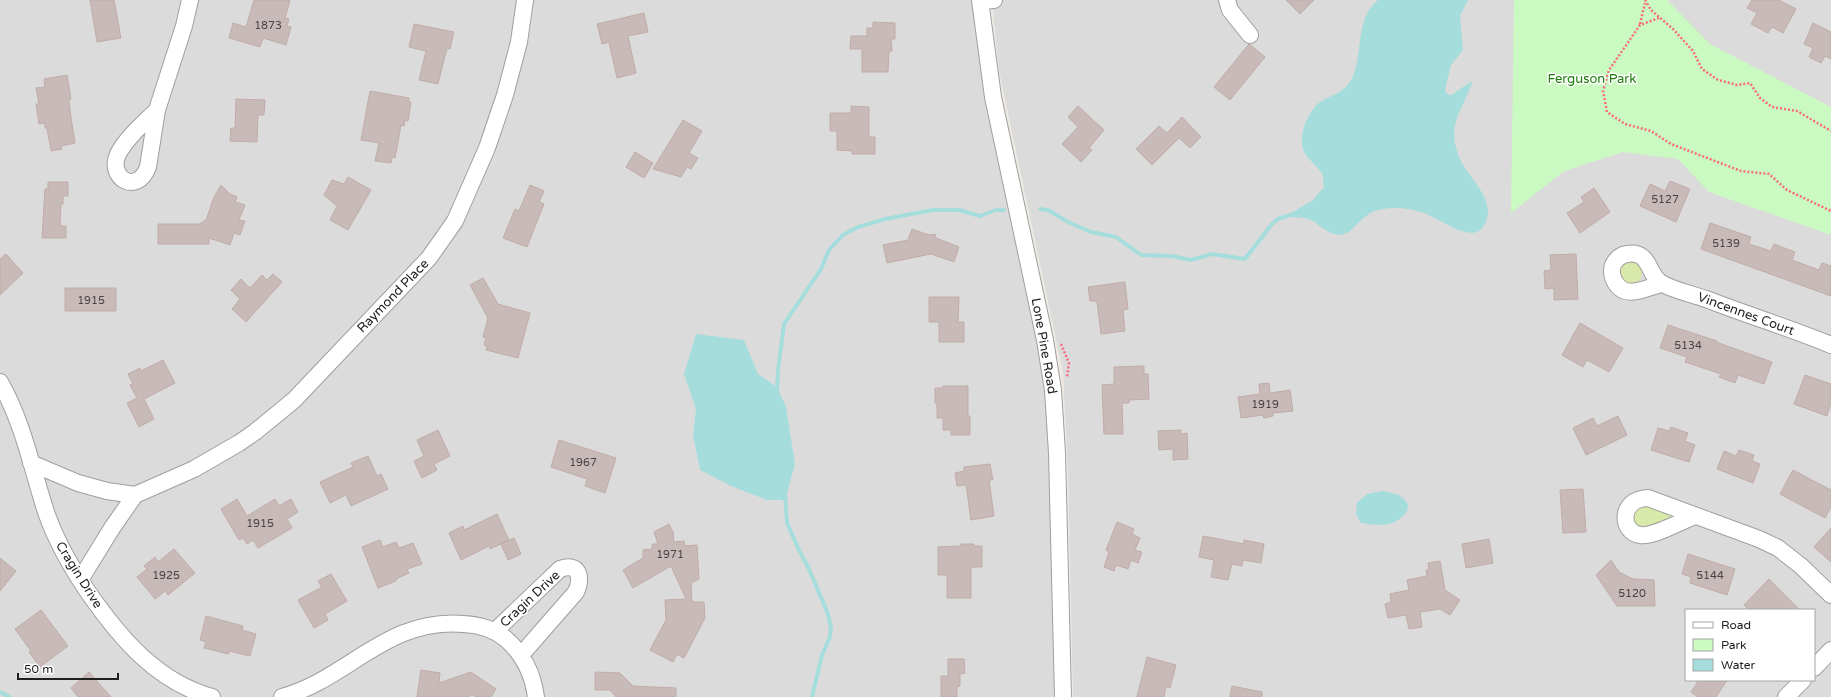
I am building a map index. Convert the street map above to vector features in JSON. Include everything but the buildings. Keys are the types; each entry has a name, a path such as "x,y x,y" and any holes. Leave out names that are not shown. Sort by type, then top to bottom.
{"street":[{"path":"157,110 184,26 190,0"},
{"name":"Raymond Place","path":"31,463 78,483 107,491 135,495 162,485 218,456 251,436 275,417 319,375 433,253 455,221 466,198 497,120 514,62 525,0"},
{"name":"Lone Pine Road","path":"985,0 993,97 1046,347 1053,390 1057,453 1063,697"},
{"path":"1227,0 1230,10 1250,35"},
{"name":"Vincennes Court","path":"1661,284 1831,345"},
{"name":"Cragin Drive","path":"0,382 18,420 55,536 80,580 105,617 138,654 150,665 174,680 212,697"},
{"path":"80,580 112,528 135,495"},
{"path":"1695,516 1759,538 1778,548 1831,595"},
{"name":"Cragin Drive","path":"495,631 560,569 568,566 574,568 579,574 581,581 576,592 521,656"},
{"name":"Cragin Drive","path":"282,697 318,681 392,638 420,627 453,623 486,627 495,631 512,644 521,656 534,684 536,697"},
{"path":"1815,667 1831,650"},
{"path":"1786,697 1802,681"}],"path":[{"path":"1645,2 1693,51 1702,69 1718,80 1737,84 1750,83 1760,98 1772,107 1797,111 1831,131"},
{"path":"1645,2 1640,25 1609,70 1603,91 1607,112 1625,124 1651,131 1671,144 1741,171 1770,174 1787,190 1831,211"},
{"path":"1640,25 1659,18"}],"shaded area":[{"path":"0,0 975,0 1041,349 1049,422 1057,697 0,697"},
{"path":"992,0 1831,0 1831,697 1073,697 1068,472 1063,372 999,71"}],"green space":[{"name":"Ferguson Park","path":"1514,0 1667,0 1710,44 1831,107 1831,235 1709,192 1678,159 1623,152 1564,171 1511,213"},
{"path":"1627,262 1635,262 1642,269 1642,277 1635,284 1627,284 1620,277 1620,269"},
{"path":"1644,505 1671,515 1671,517 1648,528 1637,526 1633,518 1634,511"}],"water":[{"path":"1378,0 1468,0 1460,16 1463,50 1451,65 1445,90 1447,94 1451,95 1472,81 1457,117 1454,137 1455,145 1462,163 1480,189 1488,207 1487,217 1483,227 1478,232 1470,233 1462,231 1421,212 1400,208 1371,212 1347,233 1340,235 1335,235 1328,232 1315,222 1308,219 1290,217 1291,213 1313,200 1324,187 1322,174 1306,156 1303,148 1302,137 1307,119 1318,104 1341,91 1350,82 1357,61 1365,18 1370,8"},
{"path":"696,334 744,340 758,374 777,387 786,407 795,464 785,500 767,500 731,486 700,470 693,435 696,409 684,374"},
{"path":"1382,491 1396,494 1407,502 1408,506 1405,514 1398,520 1386,525 1361,523 1356,514 1357,503 1367,494"}],"waterway":[{"path":"1040,209 1048,210 1068,222 1091,232 1116,237 1141,255 1172,256 1191,260 1212,254 1245,259 1272,224 1278,219 1290,215"},
{"path":"777,391 784,324 821,269 829,250 843,235 858,227 885,219 933,210 959,210 980,216 996,210 1004,210"},
{"path":"785,495 787,523 828,614 831,628 830,637 822,655 812,697"},
{"path":"0,692 9,697"}]}
